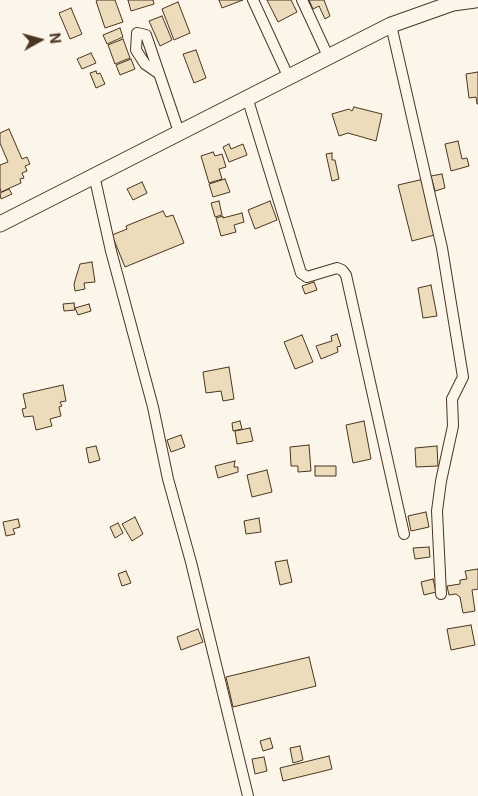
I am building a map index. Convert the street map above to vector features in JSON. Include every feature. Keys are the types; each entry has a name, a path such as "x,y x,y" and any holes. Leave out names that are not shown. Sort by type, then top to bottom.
{"main road":[{"path":"0,224 391,24 453,3 475,0"}],"street":[{"path":"253,0 288,76"},
{"path":"302,0 328,56"},
{"path":"391,24 442,248 463,377 452,399 453,426 437,511 441,594"},
{"path":"158,73 179,132"},
{"path":"247,97 301,273 307,277 337,268 346,275 404,534"},
{"path":"94,175 248,796"}],"building":[{"path":"115,0 123,22 105,28 96,1"},
{"path":"128,0 153,0 154,4 131,11"},
{"path":"219,0 243,0 222,8"},
{"path":"267,0 291,0 297,12 278,22"},
{"path":"309,0 324,0 330,16 325,19 319,6 313,9"},
{"path":"178,2 190,33 174,40 162,9"},
{"path":"71,8 82,34 70,39 59,13"},
{"path":"162,16 172,40 160,46 149,21"},
{"path":"120,28 123,37 107,44 103,35"},
{"path":"123,39 130,58 115,64 108,45"},
{"path":"196,50 206,78 194,83 183,54"},
{"path":"91,53 96,63 82,69 77,59"},
{"path":"131,59 135,69 120,75 116,65"},
{"path":"96,71 97,74 100,73 105,84 96,88 90,73"},
{"path":"478,72 477,104 476,97 469,98 466,74"},
{"path":"354,107 382,114 376,141 348,133 339,136 332,114 349,109 352,111"},
{"path":"9,129 22,159 27,157 30,164 25,166 27,171 22,173 24,178 20,179 21,183 1,192 0,165 8,162 0,143 0,133"},
{"path":"458,141 462,159 467,158 469,166 451,171 445,144"},
{"path":"229,144 231,149 243,144 247,155 229,162 223,147"},
{"path":"213,152 215,156 222,154 226,167 219,169 222,179 209,183 201,156"},
{"path":"332,153 332,160 335,160 339,179 332,181 326,154"},
{"path":"442,174 445,188 435,191 431,176"},
{"path":"225,179 230,192 213,197 209,184"},
{"path":"424,179 438,234 412,241 398,185"},
{"path":"142,182 147,193 133,200 127,189"},
{"path":"9,189 12,194 1,199 0,193"},
{"path":"219,201 222,215 215,217 211,203"},
{"path":"270,201 277,220 255,229 248,210"},
{"path":"163,211 166,217 173,215 184,243 125,267 112,235 127,229 126,226"},
{"path":"242,213 244,222 234,225 236,232 221,236 216,218"},
{"path":"92,262 95,282 84,283 85,289 75,291 74,284 80,264"},
{"path":"314,282 317,290 305,294 302,286"},
{"path":"431,285 437,316 423,318 418,288"},
{"path":"74,303 75,310 64,311 63,304"},
{"path":"89,304 91,311 78,315 75,308"},
{"path":"337,334 341,346 337,347 338,352 321,359 316,346 332,341 331,336"},
{"path":"302,335 313,362 295,369 284,342"},
{"path":"229,367 234,399 223,401 221,391 206,393 203,372"},
{"path":"63,385 66,401 60,402 62,406 59,407 61,416 50,419 52,426 36,430 33,416 24,417 22,409 26,408 23,394"},
{"path":"240,421 242,429 233,431 232,423"},
{"path":"364,421 371,459 353,463 346,425"},
{"path":"250,428 253,441 237,444 235,431"},
{"path":"181,435 185,447 171,452 167,440"},
{"path":"309,445 311,471 298,472 298,466 291,466 290,447"},
{"path":"96,446 100,460 89,463 86,448"},
{"path":"437,446 438,466 416,467 415,448"},
{"path":"235,461 234,467 238,467 238,472 218,478 215,466"},
{"path":"315,466 336,466 336,476 315,476"},
{"path":"267,470 272,492 252,497 247,475"},
{"path":"426,512 429,527 411,531 408,516"},
{"path":"135,517 143,534 132,541 122,524"},
{"path":"259,518 261,532 246,534 244,521"},
{"path":"18,519 20,527 13,529 15,534 6,536 3,522"},
{"path":"118,523 123,533 115,538 110,527"},
{"path":"429,547 430,557 415,559 413,548"},
{"path":"287,560 292,582 280,585 275,562"},
{"path":"478,569 478,589 472,590 475,611 463,613 460,597 456,594 449,595 447,586 460,584 460,580 467,579 465,571"},
{"path":"126,571 131,583 122,586 118,574"},
{"path":"433,579 436,592 424,595 421,582"},
{"path":"471,625 475,645 451,650 447,629"},
{"path":"198,629 203,642 181,650 177,637"},
{"path":"309,657 316,686 233,707 226,677"},
{"path":"270,738 273,748 263,751 260,741"},
{"path":"300,746 303,760 293,763 290,748"},
{"path":"329,756 332,769 283,781 280,768"},
{"path":"264,757 267,771 255,774 252,759"}]}
